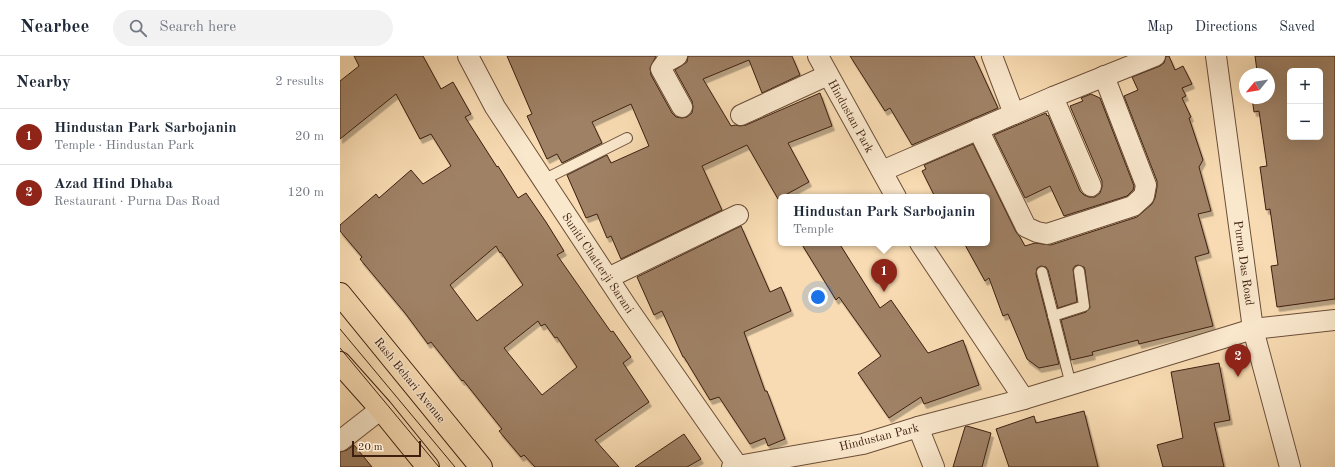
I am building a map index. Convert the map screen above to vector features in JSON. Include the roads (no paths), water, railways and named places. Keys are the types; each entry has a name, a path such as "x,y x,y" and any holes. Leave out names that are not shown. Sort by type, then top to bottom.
{"main road":[{"name":"Rash Behari Avenue","path":"340,294 481,467"},
{"path":"340,362 381,409 428,467"}],"street":[{"name":"Suniti Chatterji Sarani","path":"468,56 495,107 734,466"},
{"path":"677,56 666,62 661,69 682,107"},
{"name":"Hindustan Park","path":"818,56 894,194"},
{"path":"992,56 1014,114"},
{"path":"882,171 1053,97 1154,56"},
{"name":"Purna Das Road","path":"1216,56 1253,329 1290,467"},
{"path":"741,115 828,75"},
{"path":"978,129 1026,227 1031,230 1047,234 1133,206 1144,196 1146,185 1104,76"},
{"path":"1053,97 1091,186"},
{"path":"608,278 738,215"},
{"path":"922,246 1024,399"},
{"name":"Hindustan Park","path":"734,466 863,444 918,427 1072,385 1253,329 1335,320"},
{"path":"340,441 381,409"},
{"path":"918,427 934,467"}],"lane":[{"path":"543,180 627,138"},
{"path":"1053,316 1084,306 1079,271"},
{"path":"1042,272 1072,385"}],"tram line":[{"path":"340,329 455,467"},
{"path":"340,348 439,467"}],"place":[{"name":"Hindustan Park Sarbojanin","path":"884,292"},
{"name":"Azad Hind Dhaba","path":"1238,377"}]}
